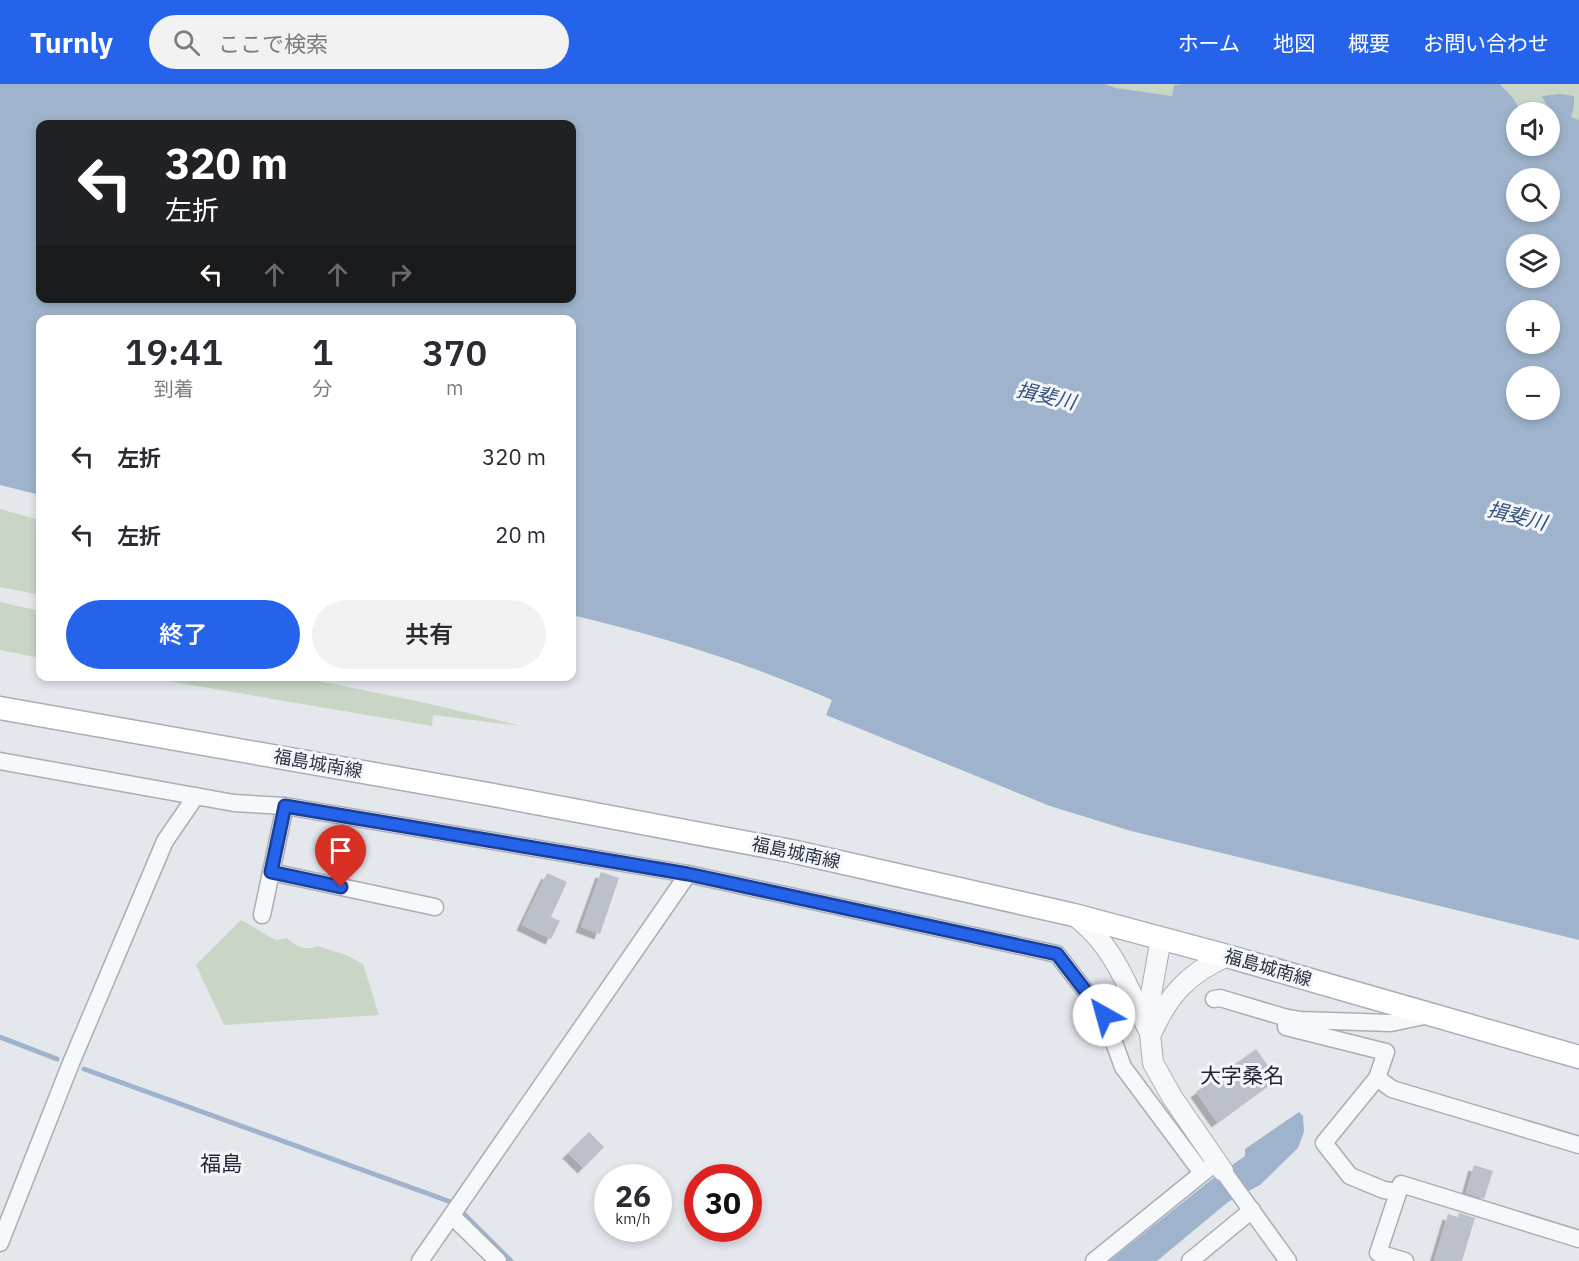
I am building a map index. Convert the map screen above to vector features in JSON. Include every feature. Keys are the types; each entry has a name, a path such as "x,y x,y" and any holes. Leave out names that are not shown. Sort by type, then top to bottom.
{"main road":[{"name":"福島城南線","path":"0,708 488,794 780,849 1074,915 1227,956 1579,1057"}],"street":[{"path":"0,761 234,803 285,806 688,874 1057,954 1104,1015 1123,1067 1252,1210 1288,1261"},
{"path":"0,1243 71,1063 165,841 196,796"},
{"path":"262,915 285,806"},
{"path":"271,872 435,907"},
{"path":"420,1261 688,874"},
{"path":"1074,915 1098,938 1114,962 1150,1034"},
{"path":"1161,938 1150,1000 1153,1063 1214,1168"},
{"path":"1150,1034 1178,990 1202,967 1227,956"},
{"path":"1214,999 1220,998 1287,1018 1391,1023 1430,1015"},
{"path":"1287,1018 1286,1027 1386,1052 1377,1078 1324,1143 1350,1176 1384,1190 1398,1192"},
{"path":"1377,1078 1392,1089 1579,1145"},
{"path":"1094,1261 1214,1168"},
{"path":"1406,1261 1378,1253 1401,1184 1579,1239"},
{"path":"1190,1261 1252,1210"},
{"path":"452,1216 498,1261"}],"green space":[{"path":"1105,84 1182,84 1174,85 1172,96 1115,88"},
{"path":"1500,84 1579,84 1579,120 1571,117 1574,107 1543,96 1546,102 1516,102"},
{"path":"0,509 36,519 36,594 0,587"},
{"path":"0,602 36,610 36,657 0,650"},
{"path":"168,681 319,681 426,703 521,726 433,715 432,726"},
{"path":"241,920 276,940 287,938 297,946 305,948 317,946 346,955 363,964 379,1015 224,1025 196,965"}],"water":[{"name":"揖斐川","path":"0,84 1105,84 1116,88 1172,96 1174,85 1182,84 1500,84 1516,102 1506,102 1506,156 1560,156 1560,102 1545,102 1542,96 1560,94 1574,96 1571,117 1579,120 1579,940 1131,831 1050,806 826,715 832,700 768,674 638,632 576,616 576,315 36,315 36,494 0,485"},
{"path":"1299,1112 1303,1116 1304,1132 1298,1148 1260,1185 1228,1202 1157,1261 1109,1261 1245,1156 1245,1149"}],"building":[{"path":"601,872 619,878 600,934 581,927"},
{"path":"547,873 567,882 551,917 560,921 551,939 522,925"},
{"path":"1256,1049 1277,1078 1217,1122 1196,1092"},
{"path":"589,1132 604,1147 583,1168 568,1153"},
{"path":"1474,1165 1493,1171 1484,1199 1466,1193"},
{"path":"1459,1213 1475,1218 1462,1261 1434,1261 1448,1214 1458,1217"}],"waterway":[{"path":"0,1037 57,1059"},
{"path":"84,1069 451,1202"},
{"path":"463,1213 511,1261"}],"district":[{"name":"大字桑名","path":"1242,1076"},
{"name":"福島","path":"221,1164"}],"route":[{"path":"341,887 271,872 285,806 688,874 1057,954 1104,1015"}]}
